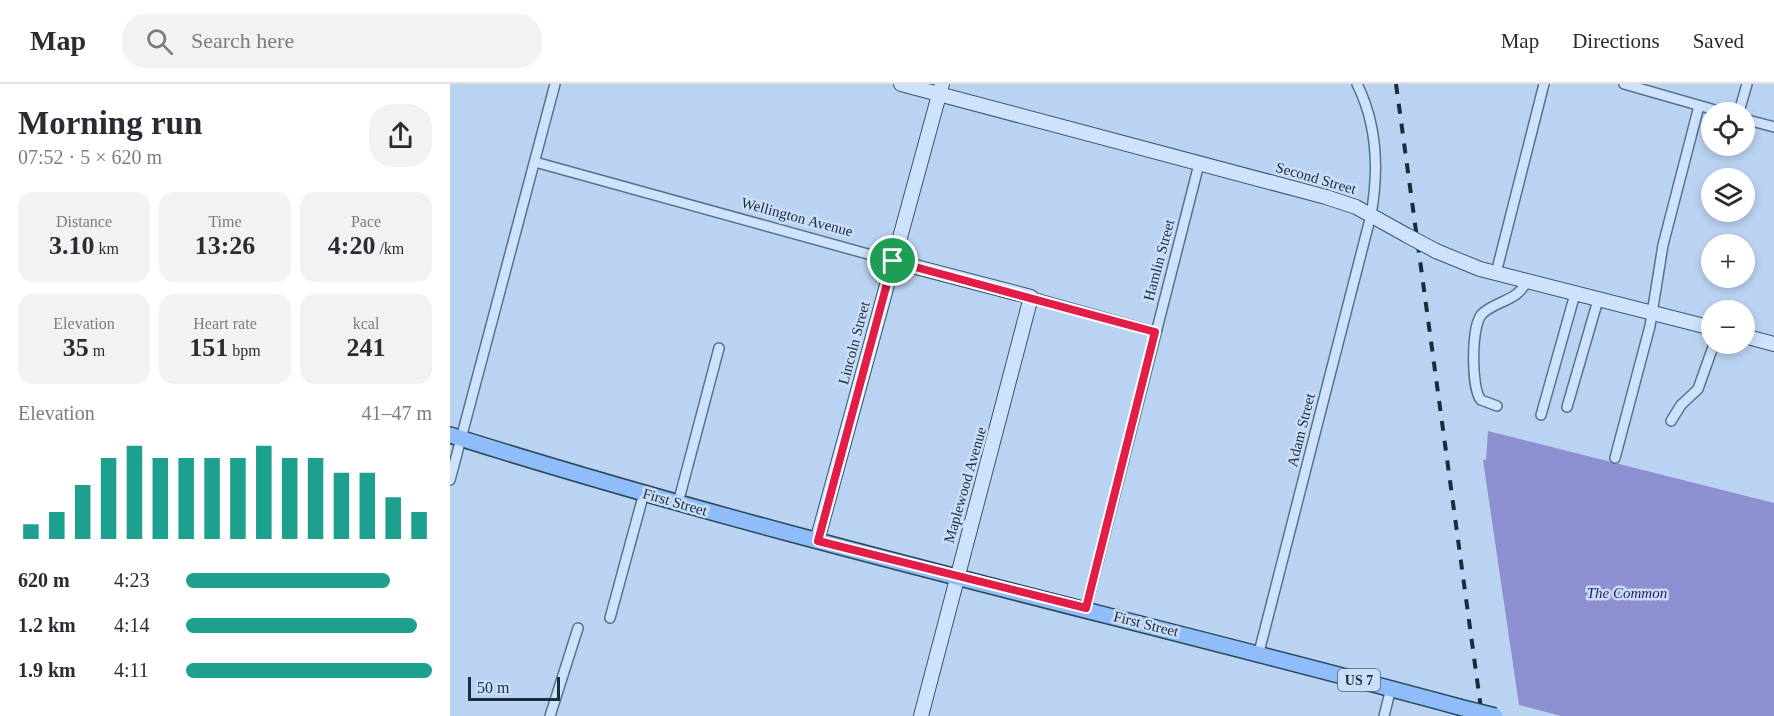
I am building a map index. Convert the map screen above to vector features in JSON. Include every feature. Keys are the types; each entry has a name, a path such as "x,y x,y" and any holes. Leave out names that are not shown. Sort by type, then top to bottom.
{"main road":[{"name":"First Street","path":"455,437 678,503 818,541 1258,652 1495,716"}],"street":[{"path":"450,480 455,437 535,162 555,84"},
{"name":"Second Street","path":"901,84 940,90 1199,164 1337,200 1465,264 1526,282 1701,325"},
{"name":"Adam Street","path":"1258,652 1371,215 1376,185 1376,153 1372,123 1357,84"},
{"path":"1496,273 1544,84"},
{"path":"1615,458 1653,314 1663,245 1699,106 1624,84"},
{"path":"1742,102 1747,84"},
{"name":"Lincoln Street","path":"818,541 940,90"},
{"path":"1755,122 1774,127"},
{"name":"Wellington Avenue","path":"535,162 1155,332"},
{"name":"Hamlin Street","path":"1086,608 1199,164"},
{"path":"1497,406 1481,400 1474,389 1476,324 1487,310 1517,294 1526,282"},
{"path":"1541,415 1575,294"},
{"name":"Maplewood Avenue","path":"921,716 1031,297"},
{"path":"1567,407 1598,300"},
{"path":"1755,339 1774,344"},
{"path":"678,503 719,348"},
{"path":"1671,421 1681,405 1698,388 1710,354"},
{"path":"610,618 644,493"},
{"path":"550,716 578,628"},
{"path":"1384,716 1391,688"}],"green space":[{"name":"The Common","path":"1488,431 1774,503 1774,716 1561,716 1519,705 1483,460 1486,460"}],"railway":[{"path":"1396,84 1482,716"}],"route":[{"path":"893,261 1155,332 1086,608 818,541 893,261"}]}
